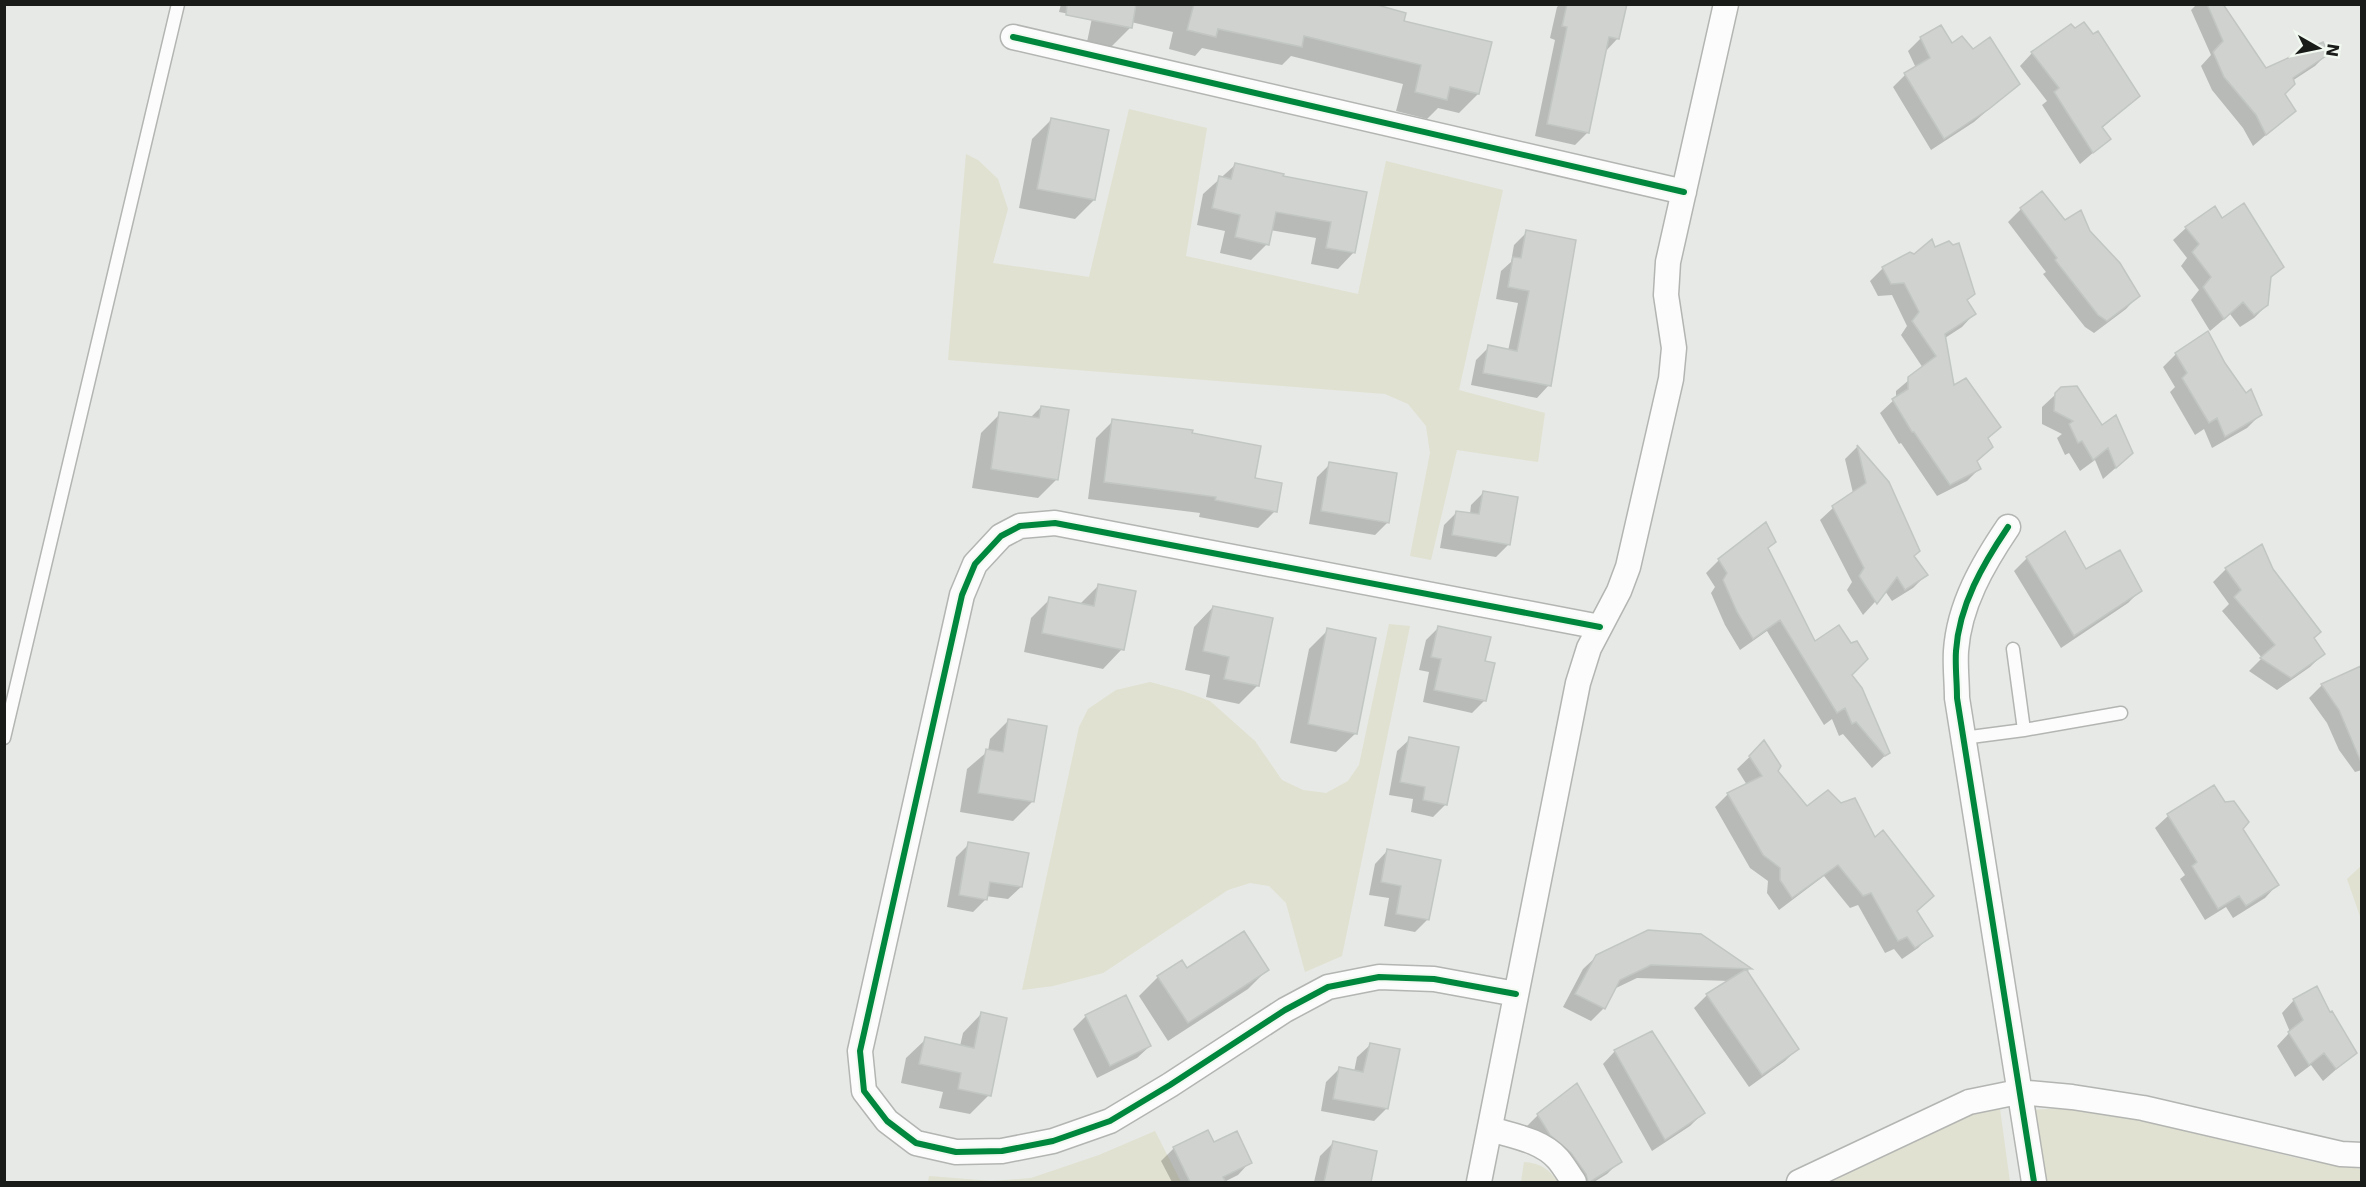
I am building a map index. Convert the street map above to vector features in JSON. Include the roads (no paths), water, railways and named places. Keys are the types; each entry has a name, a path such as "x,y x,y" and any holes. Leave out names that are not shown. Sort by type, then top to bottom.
{"street":[{"path":"1479,1182 1578,683 1589,648 1619,591 1628,567 1671,379 1674,348 1666,295 1668,262 1726,4"},
{"path":"1012,38 1684,192"},
{"path":"1516,994 1434,979 1379,977 1328,987 1285,1010 1110,1121 1053,1141 1002,1151 956,1152 916,1143 887,1121 864,1091 860,1051 962,595 975,564 1001,536 1020,526 1055,523 1600,627"},
{"path":"2008,527 1975,582 1964,609 1956,649 1957,698 2034,1182"},
{"path":"1799,1182 1969,1102 2019,1092 2072,1097 2143,1108 2341,1154 2361,1155"},
{"path":"1490,1129 1533,1141 1545,1148 1558,1159 1574,1182"}],"lane":[{"path":"4,738 178,4"},
{"path":"2013,649 2024,730"},
{"path":"1963,738 2121,713"}]}
